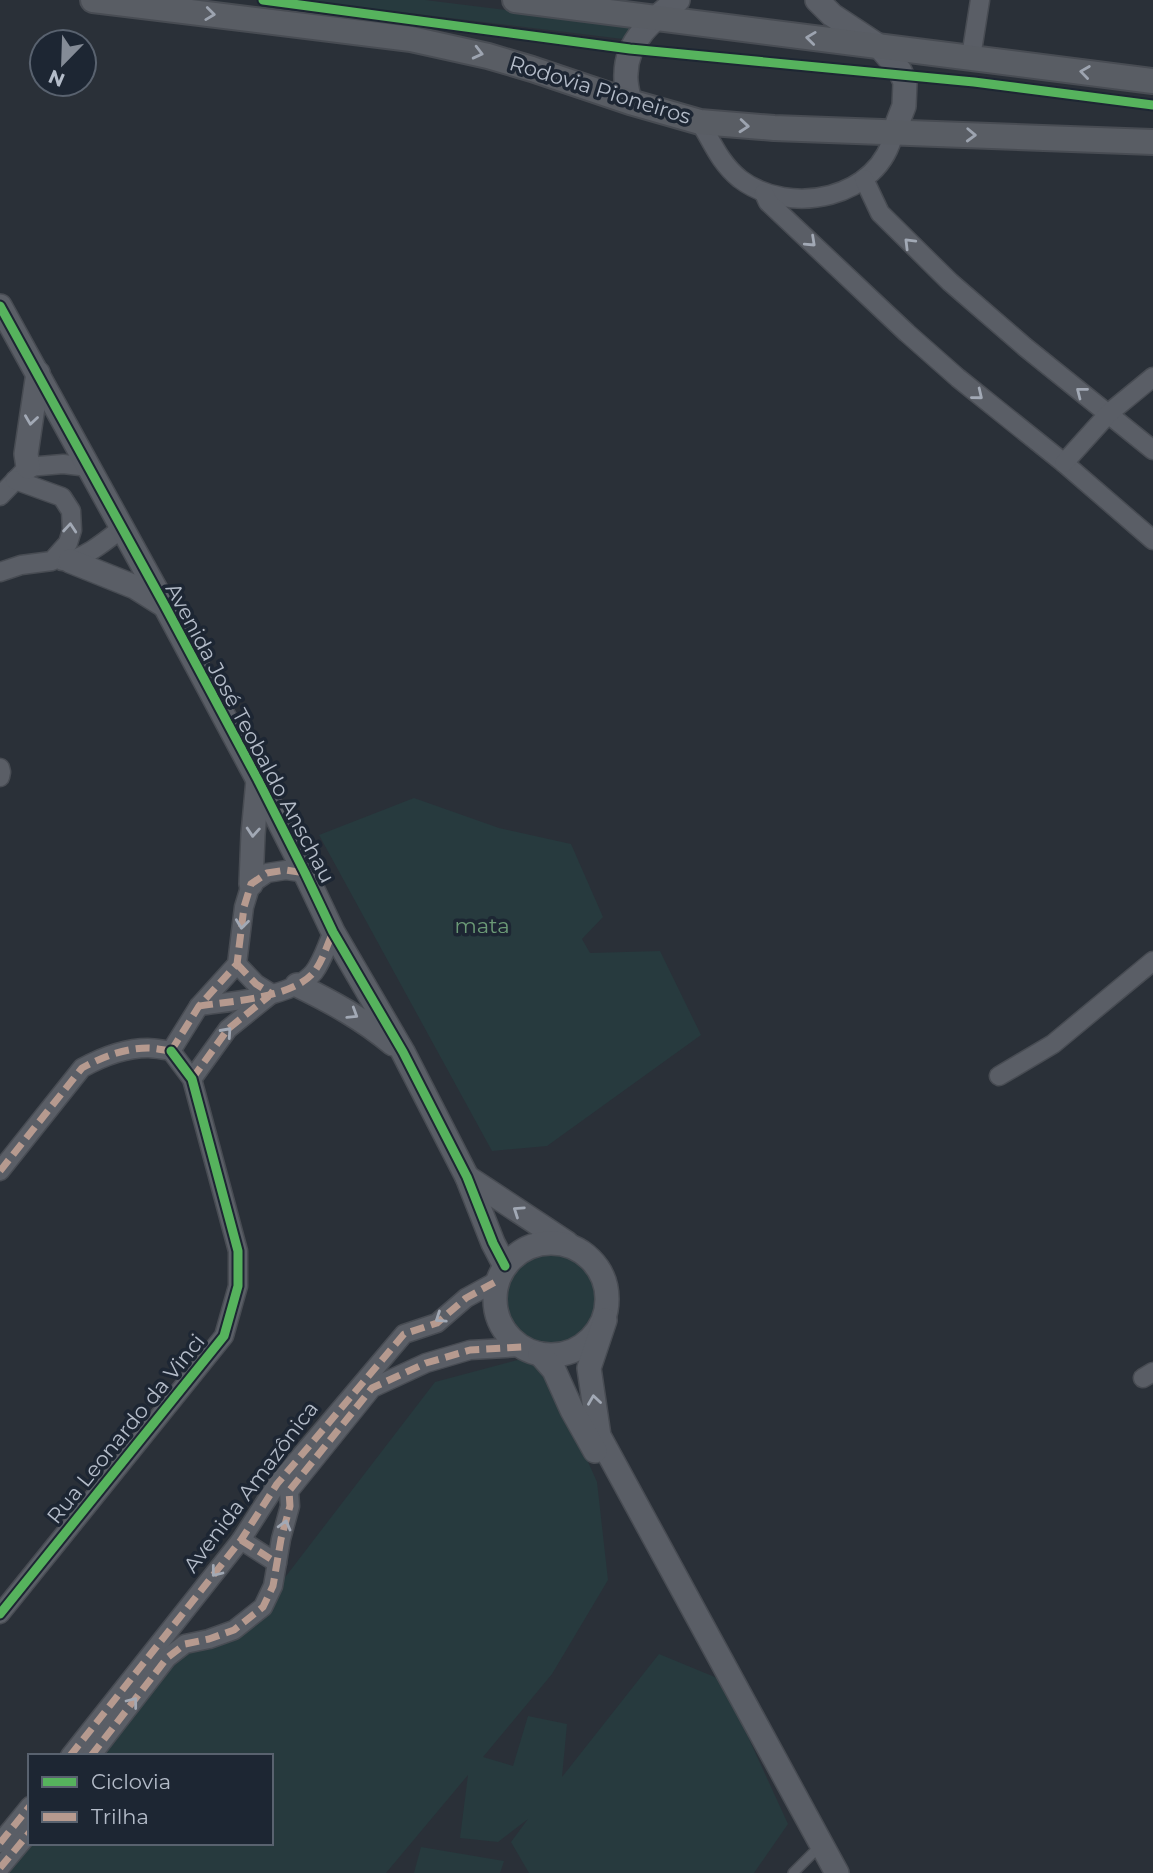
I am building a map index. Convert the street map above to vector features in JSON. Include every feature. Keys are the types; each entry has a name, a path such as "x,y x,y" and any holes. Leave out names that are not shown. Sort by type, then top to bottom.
{"main road":[{"name":"Rodovia Pioneiros","path":"93,0 411,39 456,47 700,122 774,128 1153,142"},
{"path":"515,0 560,3 653,19 1153,81"}],"street":[{"path":"630,102 625,76 630,48 653,19 678,0"},
{"path":"700,122 716,152 729,169 764,193 794,200 816,199 838,193 864,179 892,144 904,106 905,82 900,71 880,46 832,15 817,0"},
{"path":"971,57 980,0"},
{"path":"864,179 880,213 923,256 986,315 1153,450"},
{"path":"764,193 768,202 906,333 1153,540"},
{"name":"Avenida José Teobaldo Anschau","path":"0,306 165,606 258,780 333,932 403,1052 467,1177 569,1245"},
{"path":"0,496 21,473 37,373"},
{"path":"1063,463 1109,413 1153,377"},
{"path":"21,473 63,464 89,467"},
{"path":"21,473 62,497 71,511 72,530 61,561"},
{"path":"0,572 20,565 61,561 105,542 122,528"},
{"path":"61,561 135,587 165,606"},
{"path":"0,768 0,777"},
{"path":"0,1171 82,1068 100,1058 123,1052 148,1048 171,1051 199,1006 237,964 244,907 251,884 258,780"},
{"path":"251,884 267,873 286,870 305,873"},
{"path":"199,1006 272,994 297,985 313,974 333,932"},
{"path":"999,1076 1053,1044 1153,961"},
{"path":"237,964 256,984 272,994"},
{"path":"297,985 342,1007 370,1025 403,1052"},
{"path":"192,1079 228,1029 272,994"},
{"name":"Rua Leonardo da Vinci","path":"0,1614 224,1336 238,1286 238,1251 192,1079 171,1051"},
{"path":"467,1177 493,1243 501,1274"},
{"path":"827,1873 579,1422 554,1370 507,1334 497,1317 494,1299 501,1274 517,1253 533,1245 551,1242 569,1245 585,1253 597,1265 606,1281 608,1301 605,1320 589,1368 599,1436 837,1873"},
{"name":"Avenida Amazônica","path":"92,1754 241,1540 404,1334 437,1323 466,1298 501,1274"},
{"path":"531,1351 560,1355 579,1349 594,1337 605,1320"},
{"name":"Avenida Amazônica","path":"283,1487 372,1388 426,1363 470,1350 531,1351"},
{"name":"Avenida Amazônica","path":"72,1754 161,1653 234,1630 263,1607 273,1586 290,1506 283,1487"},
{"path":"241,1540 277,1563"},
{"path":"0,1843 28,1808"},
{"path":"0,1868 28,1834"}],"lane":[{"path":"793,1873 816,1850"}],"green space":[{"path":"301,0 425,0 638,26 631,40"},
{"name":"mata","path":"414,798 499,828 571,844 603,917 582,939 590,953 660,951 701,1035 547,1146 492,1151 319,835"},
{"path":"551,1253 569,1256 584,1266 594,1281 597,1299 594,1317 584,1332 569,1342 551,1345 533,1342 518,1332 508,1317 505,1299 508,1281 518,1266 533,1256"},
{"path":"540,1354 597,1482 608,1580 552,1674 483,1757 513,1766 528,1716 567,1724 562,1777 659,1654 722,1680 788,1824 754,1873 529,1873 511,1842 528,1819 498,1842 460,1838 468,1775 386,1873 0,1873 28,1845 273,1845 273,1754 99,1754 181,1656 273,1593 435,1382"},
{"path":"421,1847 504,1861 500,1873 414,1873"}],"marked path":[{"path":"171,1051 199,1006 237,964 244,907 251,884 267,873 286,870 305,873"},
{"path":"199,1006 261,997 292,988 314,972 333,932"},
{"path":"237,964 256,984 272,994"},
{"path":"192,1079 228,1029 269,996"},
{"path":"0,1171 82,1068 122,1051 151,1048 171,1051"},
{"path":"72,1754 241,1540 277,1484 404,1334 437,1323 466,1298 497,1281"},
{"path":"93,1754 167,1658 185,1644 234,1630 263,1607 273,1586 290,1506 289,1491 372,1388 426,1363 470,1350 522,1347"},
{"path":"241,1540 277,1563"},
{"path":"0,1843 28,1808"},
{"path":"0,1868 28,1834"}],"cycle path":[{"path":"263,0 630,49 974,82 1153,105"},
{"path":"0,306 258,780 333,932 403,1052 467,1177 505,1266"},
{"path":"0,1614 224,1336 238,1286 238,1251 192,1079 171,1051"}]}
